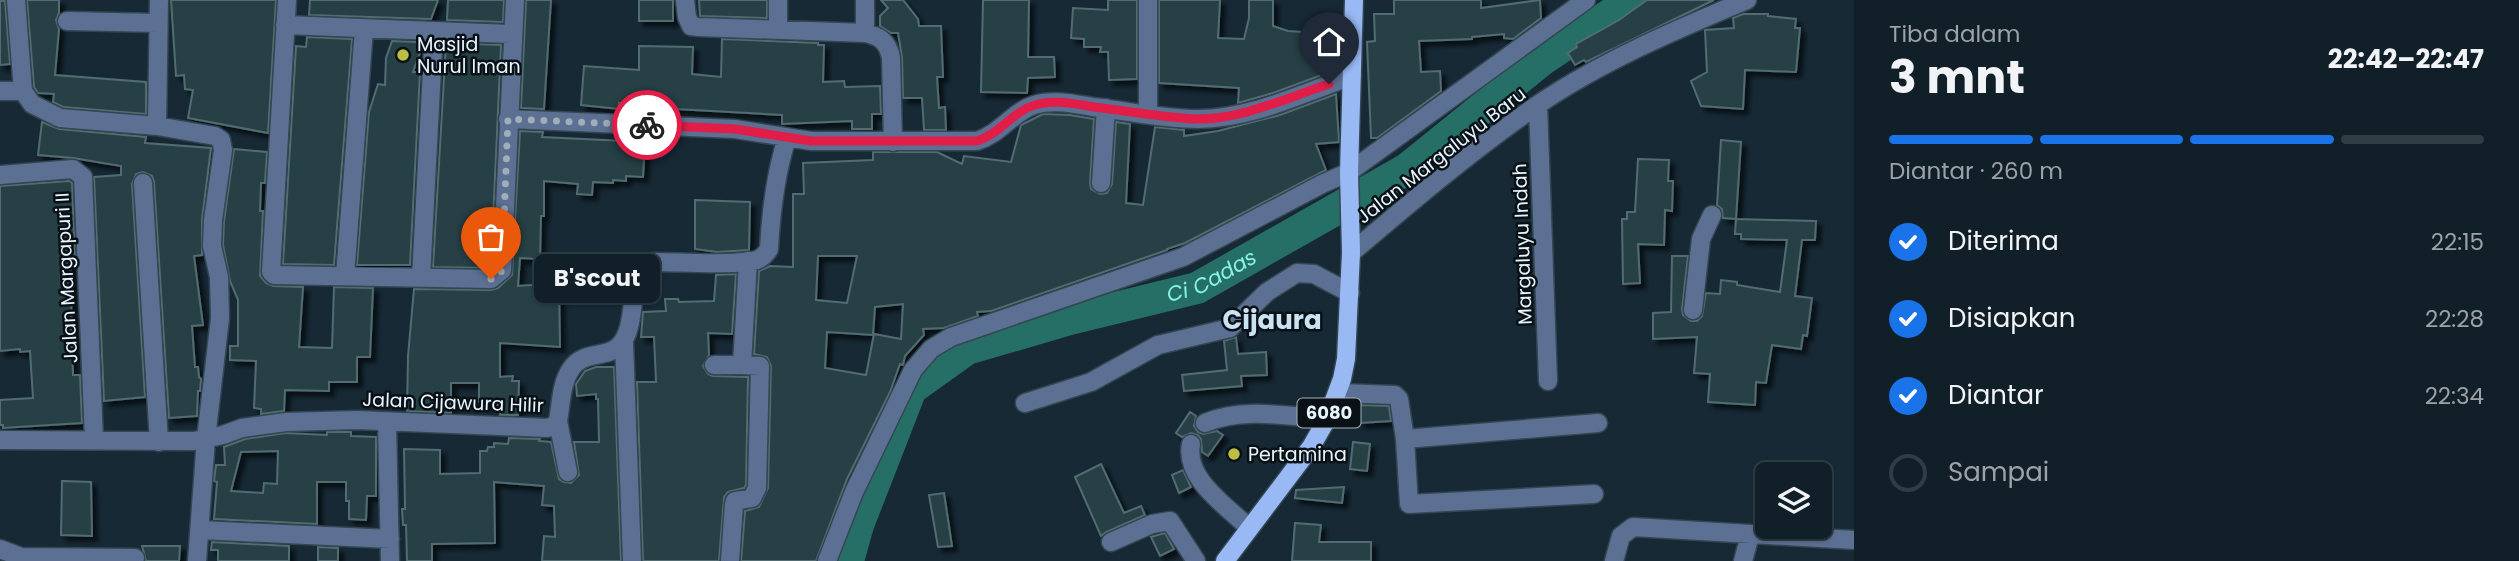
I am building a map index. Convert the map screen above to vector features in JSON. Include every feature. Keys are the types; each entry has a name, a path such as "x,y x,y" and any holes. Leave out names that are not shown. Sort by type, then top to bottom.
{"main road":[{"name":"6080","path":"1225,561 1311,447 1339,393 1346,359 1350,293 1349,172 1354,0"}],"street":[{"path":"16,0 23,91 32,104 60,118 157,126 215,136 221,140 223,150 212,246 219,277 220,318 206,439 197,561"},
{"path":"157,126 159,0"},
{"path":"287,0 270,269 274,275 491,279 502,271 515,0"},
{"path":"684,0 687,17 694,27 865,33 889,45 894,142"},
{"path":"778,0 778,29"},
{"path":"865,0 865,33"},
{"path":"1148,0 1148,114"},
{"path":"827,561 854,492 913,370 931,349 951,337 1182,257 1349,172 1586,0"},
{"name":"Jalan Margaluyu Baru","path":"1351,244 1538,105 1746,0"},
{"path":"67,22 159,23"},
{"path":"285,25 512,34"},
{"path":"345,276 364,29"},
{"path":"421,278 434,31"},
{"path":"508,119 735,129 811,141 977,141 995,134 1024,110 1045,103 1196,119 1239,115 1352,76"},
{"path":"0,91 23,91"},
{"name":"Margaluyu Indah","path":"1538,105 1548,380"},
{"path":"1101,183 1106,108"},
{"path":"632,561 624,341 629,329 635,285 640,271 646,264 654,262 758,260 769,249 772,201 787,138"},
{"name":"Jalan Margapuri II","path":"0,175 73,169 82,177 94,439"},
{"path":"143,183 159,442"},
{"path":"1693,310 1701,239 1712,215"},
{"path":"743,365 748,261"},
{"path":"1025,404 1091,382 1158,345 1230,328 1267,292 1297,273 1314,274 1350,293"},
{"name":"Jalan Cijawura Hilir","path":"0,440 94,439 159,442 206,439 242,428 286,422 357,420 547,428 558,421 571,368 580,361 619,348 624,341"},
{"path":"714,365 760,366 757,488 752,498 735,501 730,561"},
{"path":"1339,393 1395,395 1399,399 1405,439 1407,499 1412,505 1594,494"},
{"path":"1205,423 1224,415 1257,413 1326,419"},
{"path":"558,421 568,472"},
{"path":"387,422 390,561"},
{"path":"1405,439 1598,423"},
{"path":"1191,444 1188,456 1199,479 1249,528"},
{"path":"1111,542 1152,524 1170,521 1196,561"},
{"path":"1614,561 1621,536 1633,527 1854,540"},
{"path":"200,530 390,539"},
{"path":"1743,561 1750,535"},
{"path":"0,549 21,557 135,558"}],"building":[{"path":"27,0 59,0 55,75 146,82 146,114 63,107 53,102 54,94 38,93 34,87"},
{"path":"171,0 276,0 268,133 188,118 193,90 185,89 184,75 176,76"},
{"path":"310,0 438,0 431,19 309,15"},
{"path":"448,0 504,0 503,22 447,20"},
{"path":"526,0 551,0 544,109 521,108"},
{"path":"639,0 673,0 673,21 639,21"},
{"path":"699,0 767,0 767,18 700,16"},
{"path":"881,0 903,0 918,19 919,26 941,26 943,77 937,77 939,108 945,107 946,130 924,130 922,98 903,98 902,57 898,33 891,33 880,26 880,16 888,8"},
{"path":"983,0 1029,0 1028,57 1054,57 1055,77 1028,78 1027,93 981,92"},
{"path":"1108,0 1137,0 1137,79 1109,80 1108,52 1100,52 1101,47 1084,47 1084,39 1071,38 1073,8 1108,10"},
{"path":"1159,0 1220,0 1218,38 1244,39 1249,18 1249,0 1273,0 1273,26 1288,31 1334,34 1330,72 1238,103 1239,88 1159,83"},
{"path":"1394,0 1481,0 1481,8 1540,0 1541,18 1513,39 1504,38 1504,34 1472,39 1419,41 1421,72 1440,71 1441,91 1377,138 1371,138 1367,42 1375,41 1374,14 1394,14"},
{"path":"1647,0 1714,0 1575,65 1568,53 1577,47 1576,44 1619,20"},
{"path":"0,1 5,1 10,64 0,65"},
{"path":"1743,14 1768,14 1796,19 1795,28 1800,28 1796,72 1745,70 1743,109 1701,106 1691,81 1707,72 1705,30 1734,28 1733,18"},
{"path":"307,37 352,39 334,265 283,264 296,46 306,47"},
{"path":"722,39 824,45 823,82 844,81 845,87 880,86 881,114 872,114 872,129 852,129 852,121 782,124 782,115 657,108 619,103 619,109 581,105 584,66 639,70 639,46 693,47 692,74 721,77"},
{"path":"392,41 417,42 421,50 413,72 420,72 410,265 357,265 369,112 378,84 385,85 386,58"},
{"path":"446,43 501,45 491,264 487,268 433,267"},
{"path":"1336,94 1339,142 1316,144 1326,170 1185,243 991,311 977,312 978,316 944,328 923,329 924,335 905,356 903,365 900,364 890,392 847,479 816,561 741,561 745,511 759,507 768,488 771,366 767,357 754,354 759,271 770,266 793,267 793,194 804,194 803,163 873,160 873,152 937,152 962,164 964,156 1011,162 1021,125 1043,114 1070,115 1094,119 1090,183 1091,189 1100,194 1107,193 1112,184 1116,122 1130,124 1126,203 1143,205 1155,127 1184,130 1184,136 1218,131 1280,115","holes":["818,256 857,256 847,303 816,300","903,304 901,339 874,334 866,375 825,368 827,332 873,335 875,307"]},
{"path":"42,122 59,129 146,137 145,143 211,148 202,219 202,255 194,256 203,325 192,326 195,367 198,367 201,379 197,416 169,418 154,182 152,176 143,172 136,174 132,184 145,397 104,401 94,177 121,175 121,166 38,155"},
{"path":"520,131 543,132 542,137 645,142 643,177 626,176 626,181 613,180 613,183 593,182 592,195 577,194 578,184 544,181 540,259 520,258 518,286 559,283 560,347 500,343 500,377 513,376 512,381 519,381 518,415 500,415 501,405 484,405 484,402 479,402 479,383 451,383 451,413 407,411 408,356 414,289 491,290 498,288 512,275"},
{"path":"1721,140 1741,142 1736,219 1723,218 1722,209 1717,205"},
{"path":"234,149 267,152 265,183 261,183 260,211 263,211 260,276 273,286 303,287 299,347 332,348 334,287 373,288 370,357 357,357 357,382 329,382 329,391 285,390 284,411 261,414 261,409 254,408 256,361 230,360 230,346 238,346 238,300 230,281 223,245"},
{"path":"1638,159 1669,160 1668,181 1673,181 1672,211 1665,210 1664,245 1638,244 1640,283 1623,284 1622,219 1627,219 1627,212 1635,212"},
{"path":"69,181 72,183 75,258 70,259 73,375 80,375 82,423 3,428 3,425 0,425 0,400 33,398 30,351 0,351 0,186"},
{"path":"695,200 750,202 749,250 717,252 695,249"},
{"path":"1736,219 1816,221 1815,240 1802,240 1795,296 1812,298 1807,336 1803,335 1801,349 1772,345 1766,383 1756,382 1755,405 1708,402 1710,374 1694,373 1697,337 1653,339 1653,313 1671,312 1672,256 1688,256 1682,309 1683,315 1691,321 1697,321 1702,316 1706,293 1720,294 1721,280 1780,292 1787,240 1741,239 1741,234 1735,234"},
{"path":"736,274 732,334 708,333 709,355 703,366 708,374 713,376 748,377 746,485 728,492 724,497 719,561 643,561 637,382 656,382 654,337 641,337 643,312 666,311 665,299 678,299 679,302 714,301 716,275"},
{"path":"1236,337 1238,354 1266,352 1267,375 1241,376 1242,386 1184,391 1182,375 1227,370 1224,341"},
{"path":"596,367 614,367 621,561 542,561 544,536 555,537 554,506 542,505 544,486 494,482 495,543 432,544 432,561 407,561 406,525 403,525 402,509 405,509 404,449 440,450 440,474 480,473 480,451 494,447 494,443 508,444 509,438 540,439 539,441 551,442 559,479 571,483 579,475 574,442 599,442 598,399 596,394 577,396 576,384 585,371"},
{"path":"1359,405 1389,406 1391,421 1360,423"},
{"path":"1190,412 1196,416 1194,426 1198,432 1203,434 1217,431 1223,435 1208,456 1202,452 1198,435 1191,433 1182,437 1176,433"},
{"path":"327,432 351,432 351,436 376,437 376,496 367,496 366,520 349,519 346,482 317,482 317,524 214,519 216,465 225,465 224,447 245,439 286,433 327,435","holes":["278,451 277,484 264,483 263,493 231,491 241,452"]},
{"path":"1353,442 1370,444 1367,471 1350,469"},
{"path":"1101,464 1124,513 1141,506 1145,515 1101,536 1075,477"},
{"path":"1183,470 1191,487 1179,493 1172,475"},
{"path":"62,481 91,482 92,536 61,535"},
{"path":"1344,487 1342,503 1295,498 1296,490"},
{"path":"944,493 952,546 938,547 929,495"},
{"path":"1295,523 1321,525 1319,542 1371,542 1371,561 1292,561"},
{"path":"1165,533 1174,549 1160,556 1151,537"},
{"path":"212,542 289,546 289,561 218,561 218,550 211,550"},
{"path":"142,546 180,546 179,561 146,561"},
{"path":"318,547 338,548 338,561 318,561"}],"waterway":[{"name":"Ci Cadas","path":"848,561 858,525 911,389 967,349 1070,319 1197,288 1407,169 1542,60 1632,0"}],"way so far":[{"path":"491,279 502,271 508,119 647,125"}],"place":[{"name":"Masjid Nurul Iman","path":"403,55"},
{"name":"B'scout","path":"491,279"},
{"name":"Pertamina","path":"1234,454"}],"district":[{"name":"Cijaura","path":"1272,320"}],"route":[{"path":"647,125 735,129 811,141 977,141 995,134 1024,110 1045,103 1065,103 1160,116 1214,118 1239,115 1329,84"}]}
